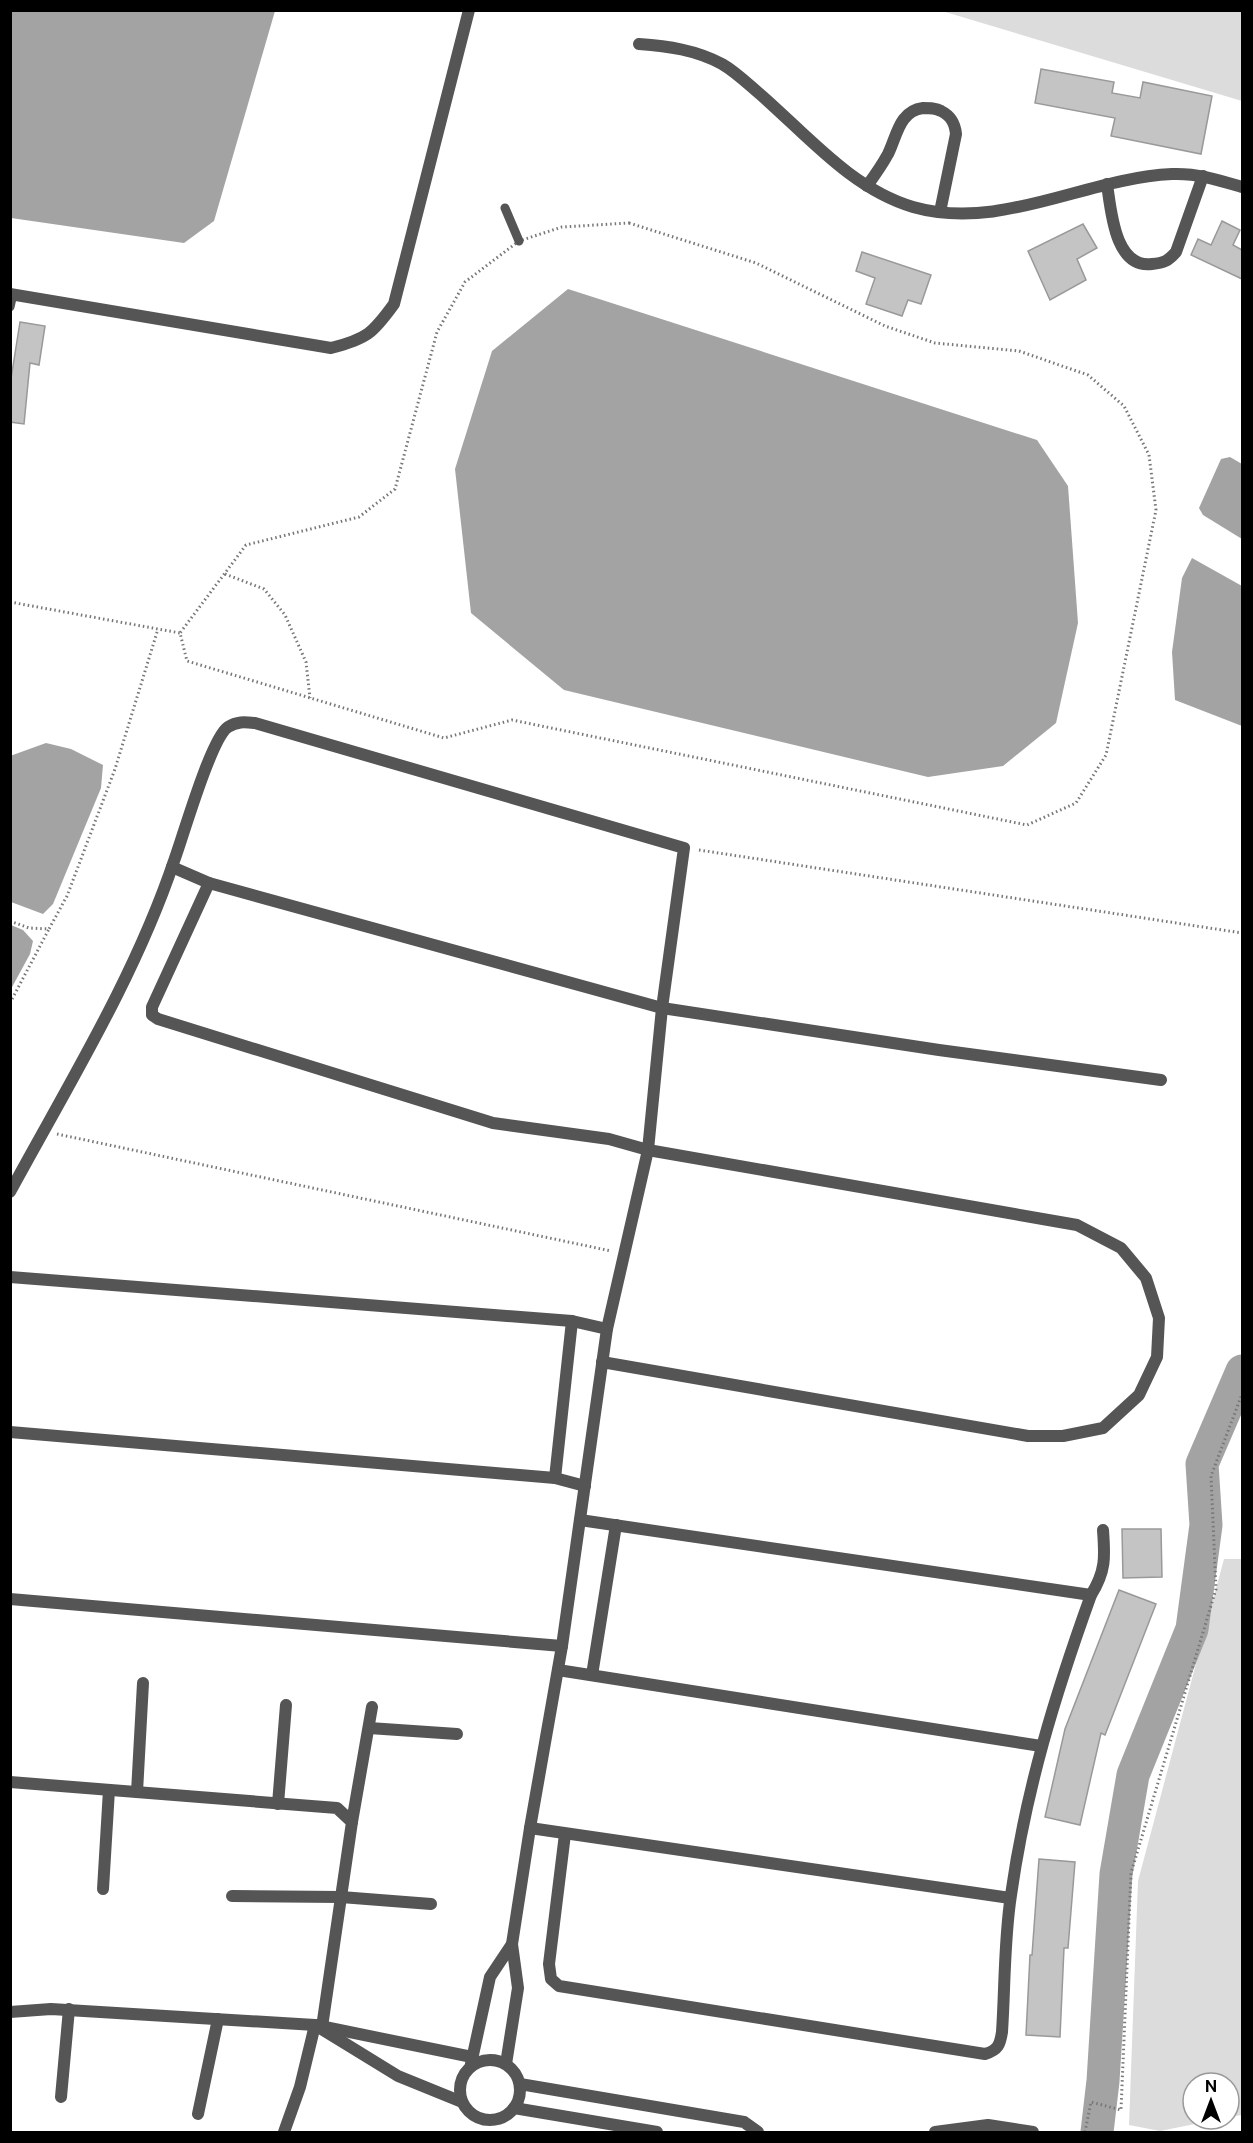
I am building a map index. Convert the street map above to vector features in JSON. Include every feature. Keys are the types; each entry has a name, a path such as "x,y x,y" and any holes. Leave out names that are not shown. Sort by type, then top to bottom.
{"street":[{"path":"11,298 331,348 356,342 377,328 394,304 469,10"},
{"path":"639,44 679,48 724,65 790,120 846,172 898,202 940,212 991,213 1107,184 1173,174 1203,176 1242,188"},
{"path":"867,186 883,163 903,119 918,109 940,110 950,117 956,134 940,212"},
{"path":"1107,184 1120,244 1132,261 1144,265 1168,262 1176,252 1203,176"},
{"path":"10,1192 134,962 172,867 213,748 227,727 240,722 255,723 684,848 662,1008 648,1150 607,1329 562,1646 512,1944 518,1988 506,2064"},
{"path":"172,867 209,882 662,1008 939,1050 1161,1080"},
{"path":"209,882 152,1007 152,1015 158,1019 493,1123 609,1139 648,1150 1077,1225 1121,1248 1146,1278 1159,1318 1157,1357 1139,1395 1103,1428 1063,1436 1028,1436 602,1362"},
{"path":"10,1277 572,1321 607,1329"},
{"path":"555,1478 572,1321"},
{"path":"10,1432 555,1478 585,1486"},
{"path":"580,1520 1091,1595"},
{"path":"592,1675 616,1525"},
{"path":"565,1834 549,1964 551,1979 559,1986 985,2054 994,2051 1000,2045 1002,2032 1010,1898 1024,1816 1041,1746 1060,1683 1091,1595 1104,1569 1103,1530"},
{"path":"10,1599 562,1646"},
{"path":"558,1670 1041,1746"},
{"path":"137,1792 143,1683"},
{"path":"278,1804 286,1705"},
{"path":"284,2133 318,2026 372,1707"},
{"path":"369,1728 457,1734"},
{"path":"10,1782 337,1809 352,1822"},
{"path":"103,1889 109,1790"},
{"path":"530,1828 1010,1898"},
{"path":"232,1896 341,1897 431,1904"},
{"path":"10,2012 51,2009 318,2026 471,2062 494,2060 506,2064 515,2072 520,2084 519,2097 514,2108 505,2116 493,2120 480,2118 469,2112 462,2102 460,2089 462,2077 471,2062 490,1977 512,1944"},
{"path":"61,2097 69,2010"},
{"path":"198,2114 218,2019"},
{"path":"318,2026 398,2076 462,2102"},
{"path":"520,2084 744,2122 758,2133"},
{"path":"514,2108 657,2133"},
{"path":"935,2133 988,2125 1033,2133"}],"lane":[{"path":"505,208 519,241"}],"path":[{"path":"629,223 756,263 885,326 934,343 1019,351 1088,375 1124,406 1149,454 1156,510 1106,755 1076,803 1027,825 512,720 444,738 187,661 180,633 246,545 358,518 395,489 437,332 465,282 519,241 562,227 629,223"},
{"path":"225,574 264,589 285,615 306,662 310,698"},
{"path":"10,602 180,633"},
{"path":"10,1003 68,896 115,769 158,629"},
{"path":"684,848 1242,933"},
{"path":"10,921 29,928 49,929"},
{"path":"44,1131 624,1254"},
{"path":"1085,2133 1091,2102 1121,2110 1131,1873 1216,1589 1211,1476 1242,1394"}],"shaded area":[{"path":"11,10 275,11 214,221 184,243 11,218"},
{"path":"942,11 1242,11 1242,101"},
{"path":"568,289 1037,440 1068,486 1078,623 1056,723 1003,766 928,777 564,690 471,613 455,469 492,351"},
{"path":"1230,457 1242,464 1242,539 1203,515 1199,508 1221,459"},
{"path":"1192,558 1242,586 1242,726 1175,700 1172,652 1182,578"},
{"path":"46,743 71,749 103,765 101,788 53,904 43,914 11,902 10,756"},
{"path":"11,925 23,930 33,941 30,954 11,989"},
{"path":"1224,1559 1242,1559 1242,2115 1241,2071 1181,2071 1181,2127 1160,2131 1129,2125 1138,1881"}],"building":[{"path":"1041,69 1114,82 1112,93 1140,98 1143,82 1212,96 1201,154 1111,136 1115,118 1035,103"},
{"path":"1222,221 1240,230 1233,245 1242,250 1242,279 1191,255 1198,239 1211,245"},
{"path":"1083,224 1097,248 1077,259 1086,280 1050,300 1028,251"},
{"path":"862,252 931,275 921,304 908,300 902,316 866,304 875,278 856,271"},
{"path":"20,322 45,326 39,365 30,363 24,424 10,422 10,385"},
{"path":"1122,1529 1161,1529 1162,1577 1123,1578"},
{"path":"1119,1590 1156,1604 1105,1735 1101,1733 1080,1825 1045,1817 1065,1729"},
{"path":"1039,1859 1075,1862 1068,1948 1064,1948 1060,2037 1026,2035 1030,1955 1032,1955"}],"waterway":[{"path":"1097,2132 1103,2081 1116,1874 1133,1775 1192,1629 1206,1525 1202,1464 1242,1371"}]}
